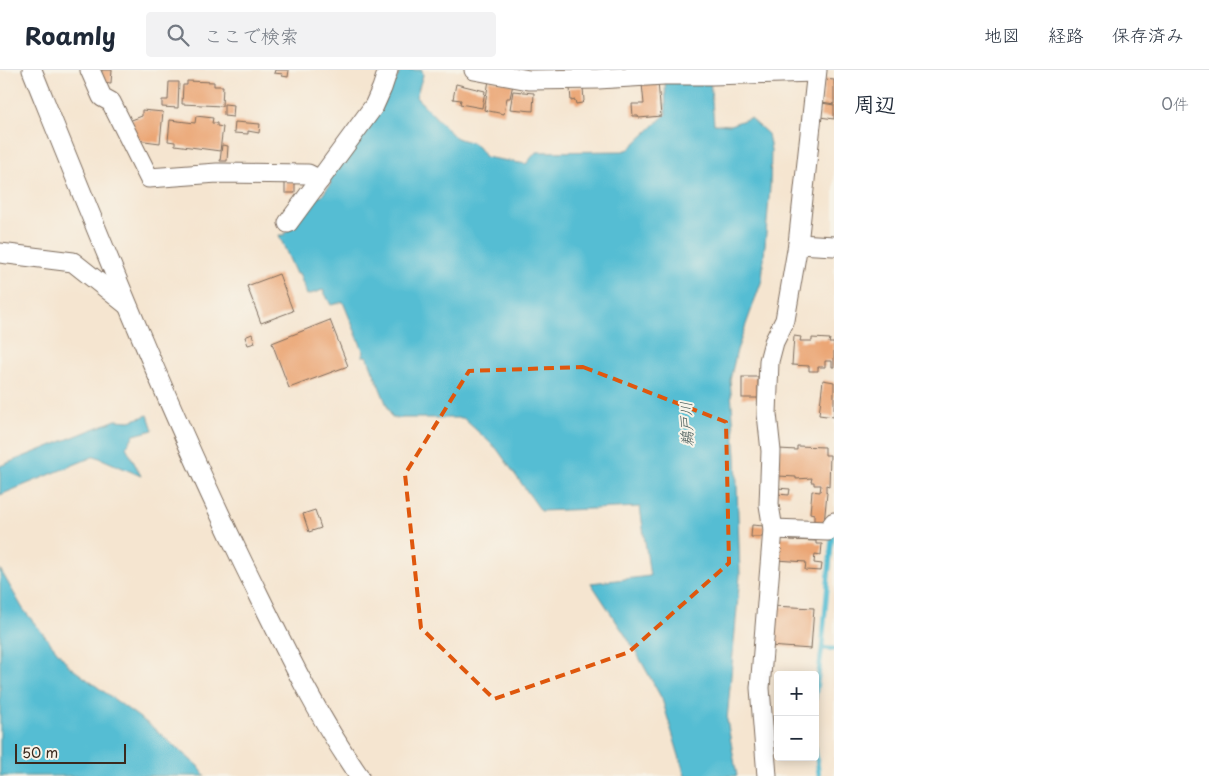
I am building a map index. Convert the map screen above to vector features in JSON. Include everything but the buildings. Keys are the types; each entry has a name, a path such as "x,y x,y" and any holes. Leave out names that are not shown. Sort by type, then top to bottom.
{"street":[{"path":"32,70 154,369 220,516 285,648 336,742 359,776"},
{"path":"90,70 102,97 111,102 149,178 217,173 308,174 320,180"},
{"path":"288,223 374,106 388,70"},
{"path":"485,71 530,75 712,75 816,71 798,244 784,320 774,342 769,361 768,414 771,451 768,505 773,529 760,688 767,776"},
{"path":"798,244 834,246"},
{"path":"0,253 72,262 128,306"},
{"path":"773,529 828,531 834,522"}],"highlighted area":[{"path":"583,367 726,422 729,563 629,652 494,699 421,628 405,474 469,371"}],"water":[{"name":"鵜戸川","path":"401,70 422,70 423,75 416,97 454,136 475,144 485,157 526,164 536,152 623,151 629,149 666,114 665,80 710,79 714,124 730,125 750,118 768,134 771,150 770,187 762,280 737,350 730,380 736,456 740,575 727,720 737,776 685,776 662,699 635,650 591,583 650,576 640,507 541,511 497,449 463,418 392,418 367,356 362,356 364,353 343,302 331,305 323,290 307,295 299,273 296,274 279,235 284,235 313,195 321,197 331,183 328,178 384,103"},
{"path":"148,415 153,430 134,435 126,447 141,476 95,456 0,495 0,466 116,420 130,421"},
{"path":"0,569 23,609 70,667 151,726 199,767 205,776 0,776"}],"waterway":[{"path":"819,671 832,535"},
{"path":"822,648 834,649"},
{"path":"817,761 819,775"}]}
